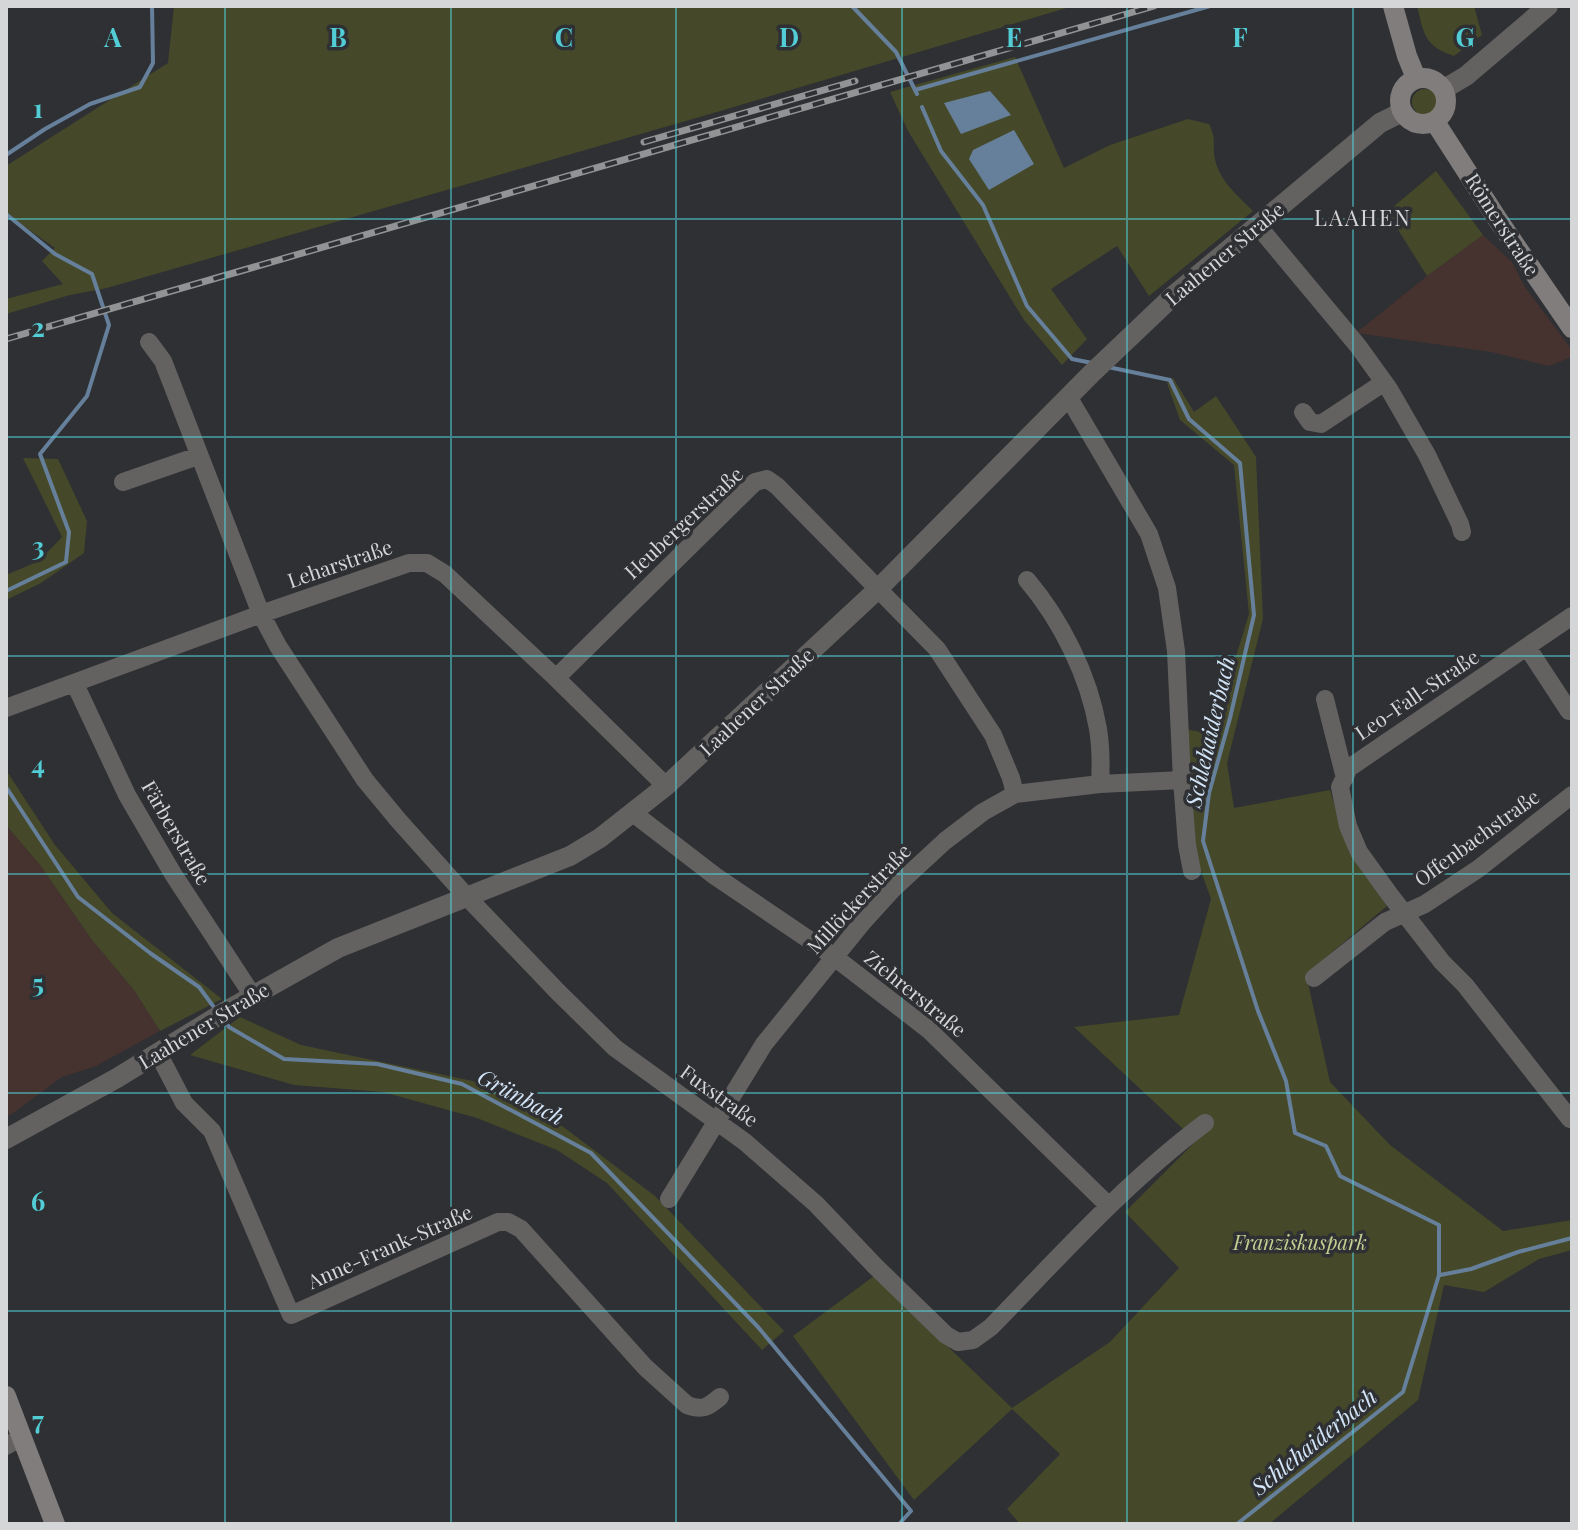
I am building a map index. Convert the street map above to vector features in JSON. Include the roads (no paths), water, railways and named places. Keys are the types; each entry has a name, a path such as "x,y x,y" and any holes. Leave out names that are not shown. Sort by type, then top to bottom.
{"main road":[{"path":"1393,6 1416,78"},
{"path":"1416,78 1433,79 1444,89 1447,105 1435,122 1422,125 1410,121 1402,112 1399,101 1402,90 1416,78"},
{"name":"Römerstraße","path":"1435,122 1572,328"},
{"path":"6,1396 14,1442 55,1524"}],"street":[{"path":"1444,89 1466,76 1548,6"},
{"name":"Laahener Straße","path":"6,1139 69,1106 219,1015 338,948 570,856 600,838 666,786 878,589 1110,355 1173,296 1380,123 1402,112"},
{"path":"1258,226 1358,346 1389,389 1427,455 1462,532"},
{"name":"Fuxstraße","path":"149,342 163,361 261,614 278,646 365,780 468,898 615,1048 745,1142 816,1204 946,1335 958,1342 973,1340 991,1327 1109,1206 1171,1149 1205,1123"},
{"path":"1303,412 1310,422 1321,424 1383,383"},
{"path":"1069,398 1149,534 1167,588 1176,651 1182,780 1192,871"},
{"path":"123,482 198,456"},
{"name":"Heubergerstraße","path":"556,678 755,482 767,479 777,486 878,589"},
{"name":"Leharstraße","path":"6,708 409,563 427,563 445,574 666,786"},
{"path":"1027,580 1041,597 1070,647 1088,689 1098,727 1100,784"},
{"path":"878,589 937,649 961,682 993,735 1015,794"},
{"name":"Leo-Fall-Straße","path":"1345,778 1349,768 1572,616"},
{"path":"1527,647 1569,711 1572,708"},
{"name":"Färberstraße","path":"75,684 127,795 173,874 253,996"},
{"path":"1325,699 1345,778 1340,787 1348,826 1359,852 1442,962 1465,985 1570,1119"},
{"name":"Millöckerstraße","path":"669,1199 764,1044 833,956 893,889 945,841 983,812 1015,794 1100,784 1182,780"},
{"name":"Offenbachstraße","path":"1405,913 1425,904 1478,869 1572,795"},
{"name":"Ziehrerstraße","path":"633,813 715,876 833,956 929,1030 1109,1206"},
{"path":"1314,978 1385,922 1405,913"},
{"name":"Anne-Frank-Straße","path":"158,1053 184,1103 212,1131 291,1315 498,1222 508,1222 521,1229 645,1367 687,1405 707,1407 720,1397"}],"water":[{"path":"990,91 1011,115 961,134 944,103"},
{"path":"1014,130 1034,164 989,190 969,159 973,150"}],"waterway":[{"name":"Grünbach","path":"6,155 90,104 140,87 153,63 152,6"},
{"name":"Schlehaiderbach","path":"852,6 896,52 917,94"},
{"path":"915,90 1210,6"},
{"name":"Schlehaiderbach","path":"922,107 941,151 983,205 1027,306 1072,359 1092,363"},
{"name":"Grünbach","path":"6,214 55,254 92,274 109,325 87,396 40,454 69,532 66,562 6,591"},
{"name":"Schlehaiderbach","path":"1108,367 1170,380 1189,419 1240,463 1254,615 1209,793 1203,841 1258,1011 1286,1081 1295,1133 1326,1146 1340,1176 1439,1225 1439,1275 1403,1392 1237,1524"},
{"name":"Grünbach","path":"6,787 78,897 199,987 216,1010"},
{"name":"Grünbach","path":"224,1020 229,1027 284,1059 377,1064 462,1084 591,1153 758,1327 911,1511 899,1524"},
{"path":"1440,1275 1471,1269 1518,1252 1572,1238"}],"railway":[{"path":"6,339 1154,6"},
{"path":"644,142 855,81"}],"district":[{"name":"LAAHEN","path":"1363,218"}],"park label":[{"name":"Franziskuspark","path":"1300,1243"}]}
